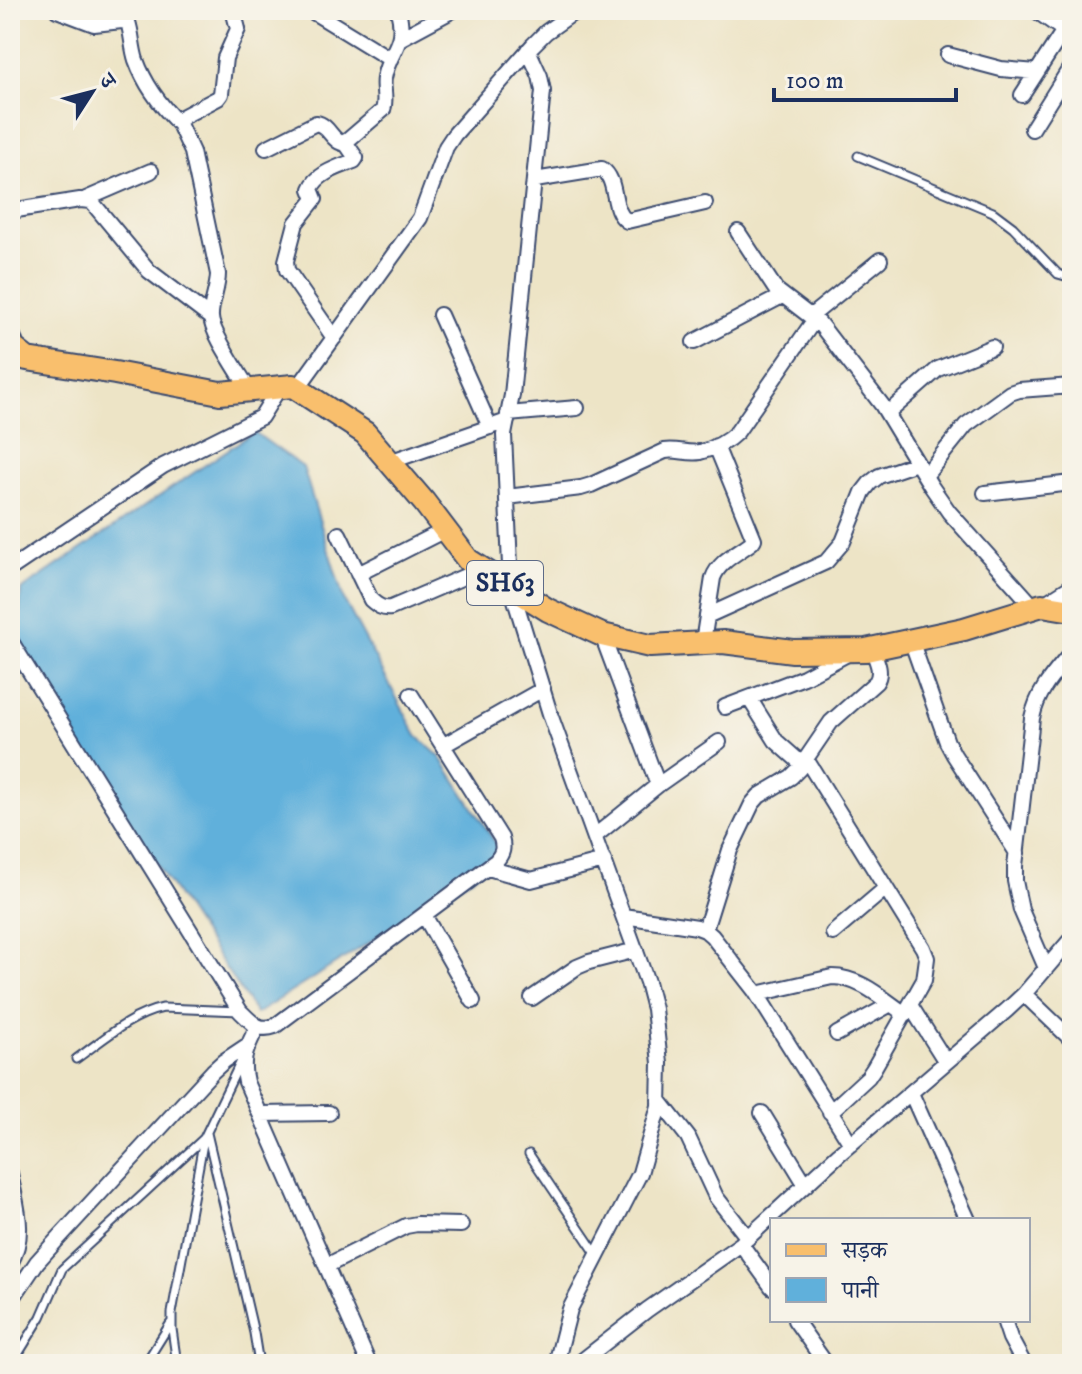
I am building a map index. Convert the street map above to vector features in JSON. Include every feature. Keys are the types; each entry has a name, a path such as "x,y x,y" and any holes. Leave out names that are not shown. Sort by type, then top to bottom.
{"main road":[{"path":"11,345 27,359 220,393 288,388"},
{"name":"SH63","path":"288,388 365,433 468,560 548,610 602,635 650,646 723,642 793,651 864,650 964,629 1038,606 1072,610"}],"street":[{"path":"57,10 94,24 128,22 143,75 165,110 179,124 192,152 218,274 211,318 214,329 249,390"},
{"path":"179,124 182,117 221,94 225,58 238,29 233,10"},
{"path":"310,10 390,59"},
{"path":"266,148 316,123 325,126 339,143 345,142 383,110 384,81 402,32 398,10"},
{"path":"401,38 453,10"},
{"path":"546,32 558,10"},
{"path":"10,569 163,466 261,417 334,338 420,218 446,147 454,135 528,50 546,32 577,10"},
{"path":"1022,95 1068,33 1035,10"},
{"path":"528,50 543,91 512,395 504,435 511,587 543,689 647,982 654,1009 660,1063 659,1106 640,1173 570,1309 556,1364"},
{"path":"948,55 1001,69 1037,72"},
{"path":"1032,129 1072,65"},
{"path":"334,338 287,270 286,261 296,223 315,199 311,189 314,182 356,158 345,142"},
{"path":"535,180 602,169 611,177 620,215 627,221 705,203"},
{"path":"10,211 86,199 151,171"},
{"path":"86,199 95,205 149,271 211,318"},
{"path":"738,232 776,290 813,318 888,413 949,512 1038,606 1072,586"},
{"path":"507,497 581,488 665,451 700,452 726,442 737,432 813,318 880,260"},
{"path":"694,342 782,296"},
{"path":"440,315 490,427"},
{"path":"888,413 938,369 992,347"},
{"path":"707,616 826,562 843,542 863,492 870,483 879,476 921,470 966,425 1010,393 1072,386"},
{"path":"389,462 490,427 507,417 577,408"},
{"path":"703,642 716,570 754,539 716,446"},
{"path":"985,493 1072,483"},
{"path":"358,574 445,530"},
{"path":"339,534 371,600 384,609 482,569"},
{"path":"602,635 658,785"},
{"path":"10,640 240,1011 257,1027 275,1026 488,868 502,854 504,846 501,838 411,695"},
{"path":"911,640 947,742 1017,853"},
{"path":"705,930 730,850 752,804 765,791 791,777 831,722 879,677 880,672 864,650 725,707"},
{"path":"1046,968 1017,896 1017,853 1035,703 1072,652"},
{"path":"444,745 543,689"},
{"path":"749,698 776,741 804,761 927,958 924,980 874,1068 830,1112"},
{"path":"595,836 658,785 719,742"},
{"path":"488,868 531,880 604,861"},
{"path":"833,933 886,888"},
{"path":"424,915 473,1001"},
{"path":"624,916 697,927 712,936 757,994 851,1144"},
{"path":"770,1218 1024,994 1072,938"},
{"path":"532,998 577,967 636,950"},
{"path":"757,994 832,977 855,980 891,1004 908,1009 946,1062"},
{"path":"1024,994 1072,1040"},
{"path":"837,1034 891,1004"},
{"path":"257,1027 247,1048 243,1070 246,1082 366,1363"},
{"path":"10,1302 37,1262 213,1071 247,1048"},
{"path":"911,1093 967,1218"},
{"path":"659,1100 688,1137 716,1197 770,1284"},
{"path":"260,1114 329,1113"},
{"path":"762,1113 806,1185"},
{"path":"10,1178 20,1225 17,1251 10,1264"},
{"path":"578,1364 647,1310 745,1241 770,1218"},
{"path":"326,1266 406,1226 461,1225"},
{"path":"796,1322 826,1364"},
{"path":"1005,1322 1024,1364"}],"lane":[{"path":"858,156 993,212 1013,227 1058,274 1072,278"},
{"path":"76,1059 138,1016 151,1011 163,1008 240,1011"},
{"path":"177,1364 172,1322 205,1135 247,1048"},
{"path":"12,1364 41,1317 62,1269 205,1135"},
{"path":"205,1135 259,1364"},
{"path":"529,1154 598,1257"},
{"path":"145,1364 172,1322"}],"water":[{"path":"254,432 303,467 344,600 417,736 441,758 500,850 476,875 256,1014 71,735 18,640 21,590"}]}
